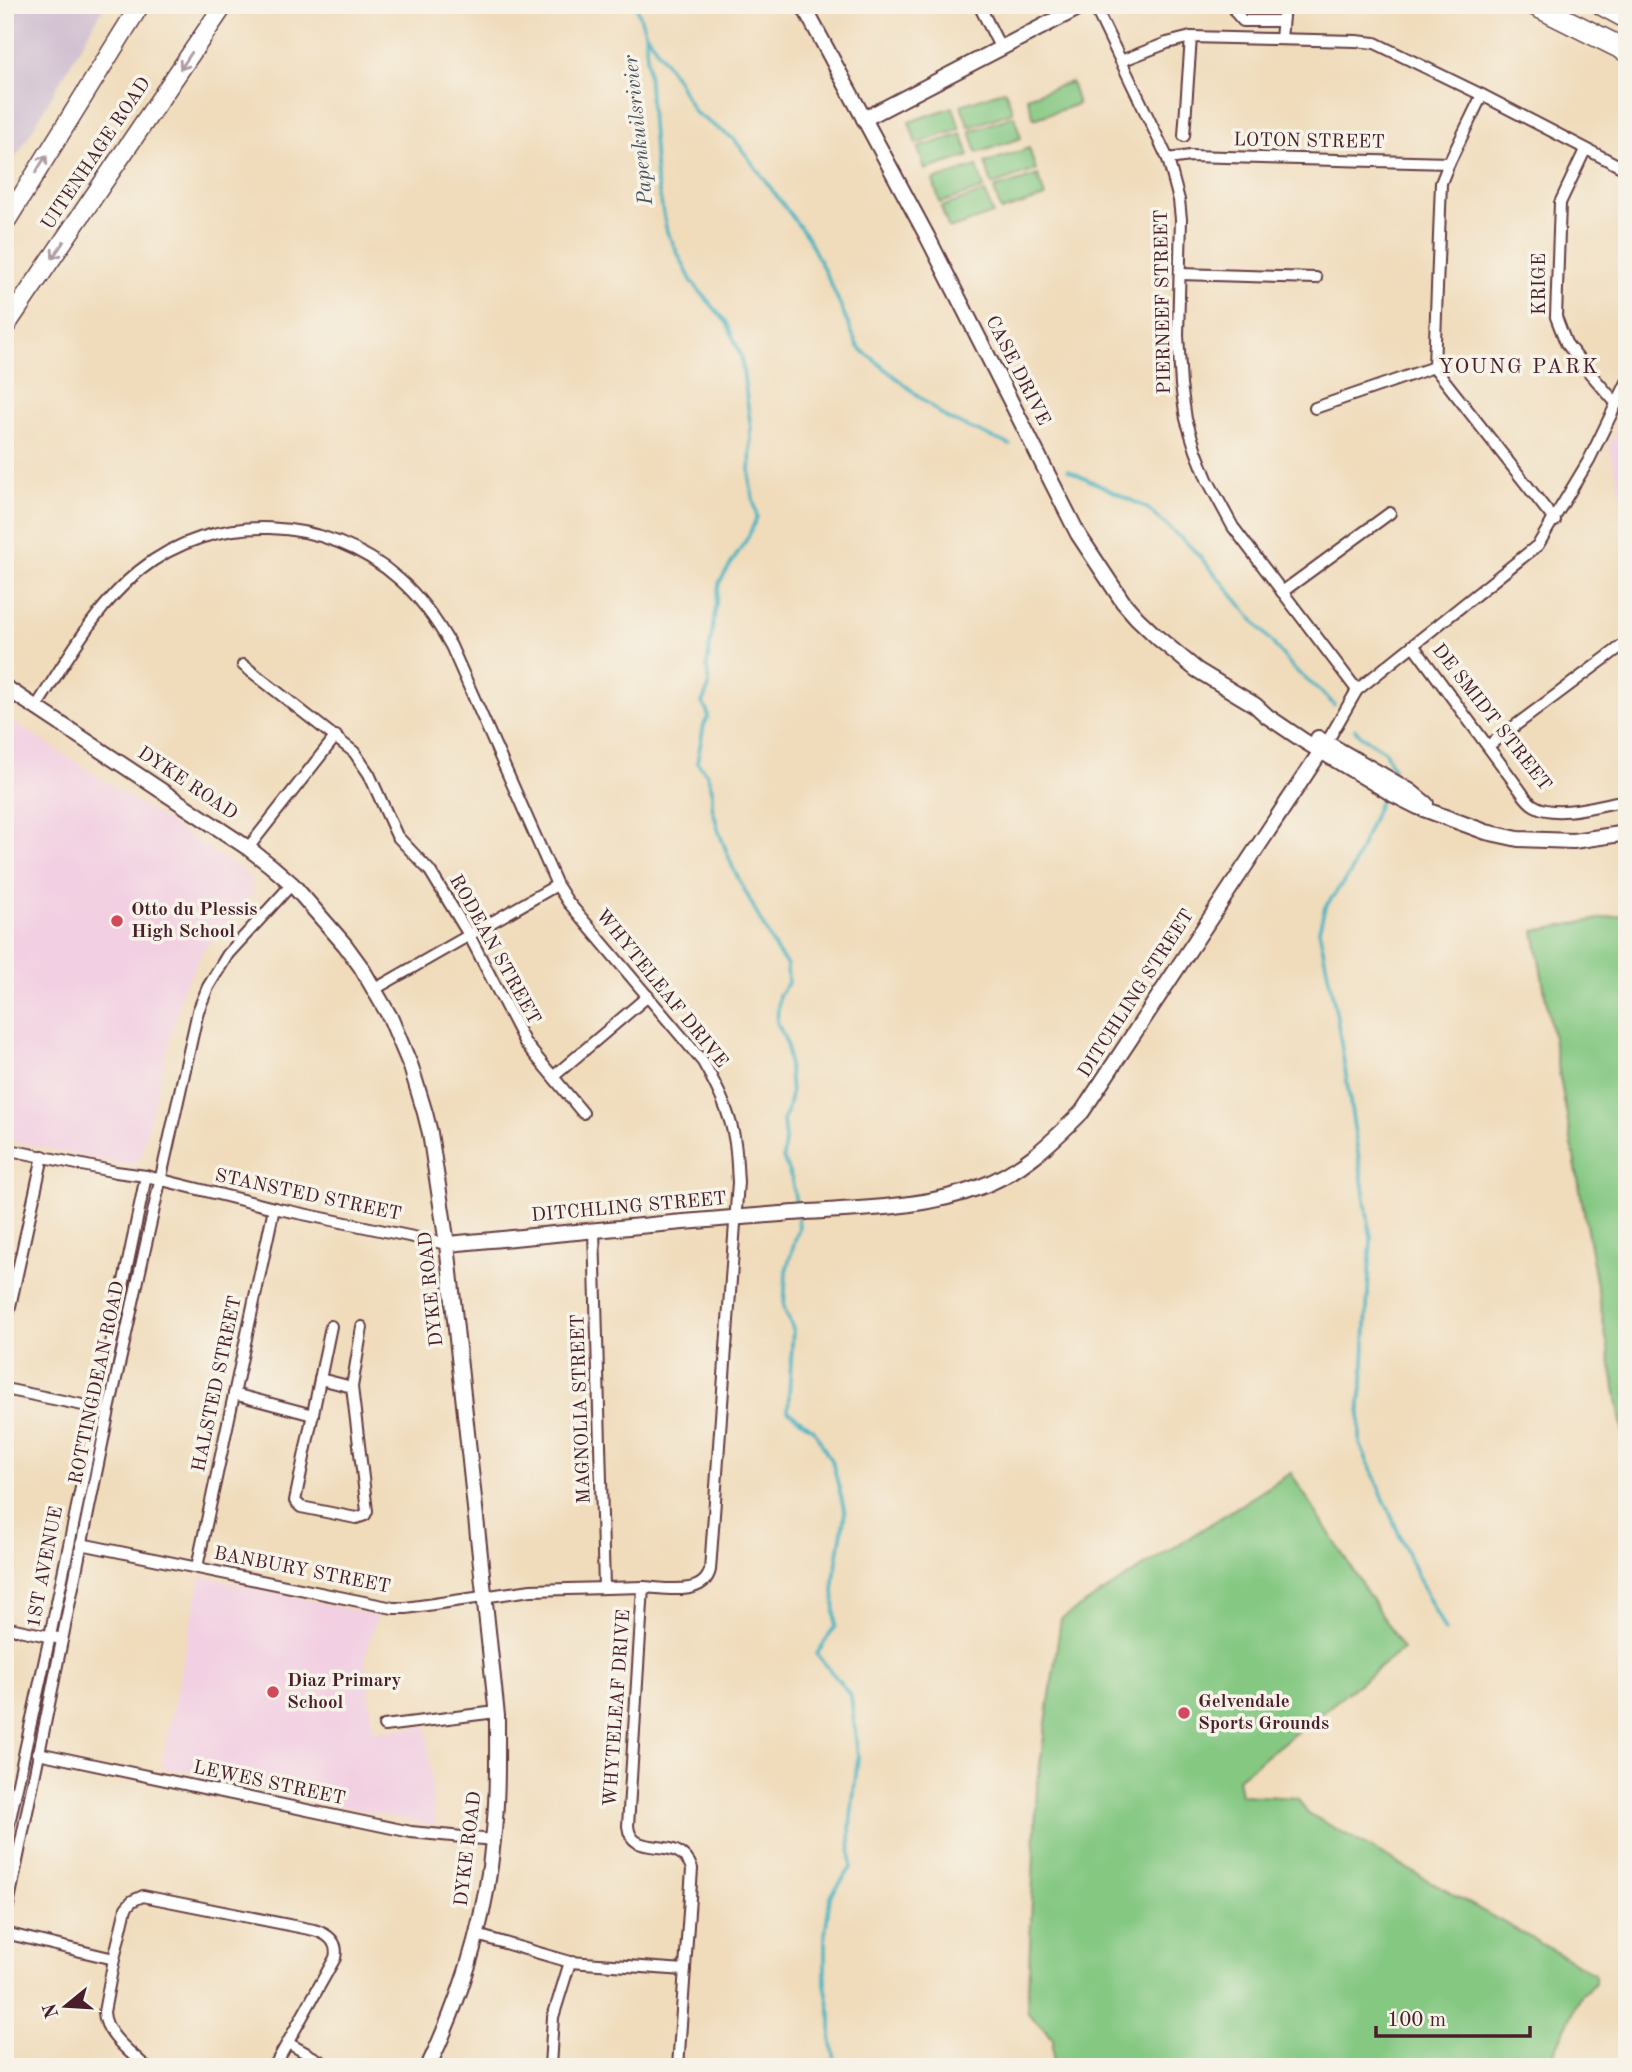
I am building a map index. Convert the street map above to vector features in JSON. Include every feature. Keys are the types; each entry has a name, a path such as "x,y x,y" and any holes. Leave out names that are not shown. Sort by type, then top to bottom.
{"highway":[{"path":"1535,5 1627,51"},
{"path":"1602,5 1627,18"}],"main road":[{"name":"UITENHAGE ROAD","path":"5,223 140,5"},
{"name":"UITENHAGE ROAD","path":"5,327 224,5"}],"street":[{"name":"CASE DRIVE","path":"803,5 928,237 1059,497 1096,563 1123,602 1158,638 1197,670 1255,705 1267,716 1324,746 1394,795 1418,807 1432,810 1470,827 1518,839 1573,841 1627,833"},
{"path":"979,5 1000,47"},
{"path":"864,119 1084,5"},
{"name":"PIERNEEF STREET","path":"1094,5 1168,159 1180,209 1178,335 1181,385 1186,419 1196,451 1213,491 1233,527 1357,690"},
{"path":"1237,5 1236,13 1243,20 1282,21"},
{"path":"1281,39 1284,5"},
{"path":"1184,136 1191,37"},
{"path":"1121,61 1167,43 1191,37 1376,43 1627,170"},
{"path":"1482,95 1442,177 1433,367 1555,521"},
{"name":"KRIGE","path":"1586,150 1560,203 1556,317 1566,343 1616,402"},
{"name":"LOTON STREET","path":"1168,159 1190,156 1449,163"},
{"path":"1180,274 1316,278"},
{"path":"1315,408 1433,367"},
{"name":"DITCHLING STREET","path":"447,1244 782,1213 923,1203 949,1197 1000,1178 1043,1150 1082,1112 1324,746 1357,690 1538,545 1555,521 1589,460 1627,382"},
{"path":"1282,592 1390,513"},
{"name":"WHYTELEAF DRIVE","path":"36,707 106,603 138,572 173,549 216,532 243,528 276,528 330,540 361,553 397,577 424,605 441,628 557,885 703,1062 723,1101 735,1143 738,1182 709,1576 692,1588 643,1587 628,1826 630,1836 637,1843 678,1851 690,1864 692,1877 678,2067"},
{"path":"1488,746 1627,642"},
{"name":"DE SMIDT STREET","path":"1413,645 1535,807 1563,811 1627,800"},
{"name":"RODEAN STREET","path":"243,665 336,736 362,762 397,836 430,871 469,935 525,1044 583,1113"},
{"name":"DYKE ROAD","path":"5,687 248,848 292,884 345,944 374,989 404,1049 425,1113 447,1244 496,1713 497,1779 494,1840 477,1935 441,2040 428,2067"},
{"path":"248,848 336,736"},
{"name":"ROTTINGDEAN ROAD","path":"5,1920 10,1867 38,1754 56,1637 81,1544 194,1026 208,987 228,954 292,884"},
{"path":"374,989 557,885"},
{"path":"554,1076 648,996"},
{"name":"STANSTED STREET","path":"5,1149 146,1176 274,1208 447,1244"},
{"path":"5,1329 43,1157"},
{"name":"1ST AVENUE","path":"5,1842 56,1637 96,1408 146,1176"},
{"name":"HALSTED STREET","path":"197,1567 274,1208"},
{"name":"MAGNOLIA STREET","path":"594,1230 604,1587"},
{"path":"331,1326 295,1503 300,1507 356,1518 367,1511 352,1387 362,1327"},
{"path":"320,1379 352,1387"},
{"path":"5,1390 109,1410"},
{"path":"234,1394 313,1415"},
{"name":"BANBURY STREET","path":"81,1544 393,1608 531,1590 643,1587"},
{"path":"5,1627 56,1637"},
{"path":"384,1726 496,1713"},
{"name":"LEWES STREET","path":"38,1754 411,1832 494,1840"},
{"path":"146,2067 112,2033 104,2019 126,1908 132,1901 143,1896 323,1933 334,1941 335,1958 274,2067"},
{"path":"5,1933 114,1959"},
{"path":"477,1935 570,1962 684,1969"},
{"path":"550,2067 553,2017 570,1962"},
{"path":"288,2043 331,2067"}],"shaded area":[{"path":"5,5 105,5 5,176"},
{"path":"1627,409 1627,506 1620,491 1609,445"},
{"name":"Otto du Plessis High School","path":"5,716 249,875 253,894 205,947 182,991 140,1159 129,1166 5,1140"},
{"name":"Diaz Primary School","path":"201,1576 377,1616 365,1658 374,1731 427,1726 435,1826 161,1767"}],"green space":[{"path":"1071,82 1078,104 1034,119 1027,97"},
{"path":"1005,90 1013,112 969,127 961,105"},
{"path":"953,107 960,129 916,144 909,122"},
{"path":"1014,116 1021,138 977,153 970,131"},
{"path":"962,134 969,156 925,170 918,148"},
{"path":"1029,148 1036,170 992,185 985,163"},
{"path":"977,166 984,188 940,203 933,180"},
{"path":"1038,175 1045,197 1001,211 994,189"},
{"path":"985,192 993,214 949,229 941,207"},
{"path":"1627,914 1627,1455 1534,931"},
{"name":"Gelvendale Sports Grounds","path":"1291,1473 1403,1649 1238,1778 1241,1795 1297,1798 1308,1813 1595,1974 1595,1983 1581,1995 1547,2067 1053,2067 1053,2038 1027,2012 1037,1786 1061,1619"}],"waterway":[{"name":"Papenkuilsrivier","path":"636,5 645,31 656,178 667,232 692,282 727,323 741,356 751,429 750,484 757,517 748,537 719,583 707,666 709,687 702,703 708,717 697,762 707,774 719,832 733,868 777,952 787,965 788,983 779,995 777,1022 787,1044 791,1094 783,1120 783,1158 792,1180 797,1209"},
{"path":"645,32 676,78 694,112 735,140 808,238 858,347 946,418 1010,445"},
{"path":"1068,470 1147,508 1192,548 1294,669 1334,705"},
{"path":"1355,729 1385,751 1393,769"},
{"path":"1381,798 1351,872 1325,907 1319,930 1337,1017 1371,1238 1360,1401 1360,1444 1416,1573 1445,1631"},
{"name":"Papenkuilsrivier","path":"798,1217 799,1227 786,1271 784,1308 793,1329 788,1411 814,1430 833,1464 845,1513 834,1579 835,1626 817,1654 851,1696 858,1757 850,1826 851,1868 830,1897 825,1935 825,1984 836,2067"}],"place":[{"name":"Otto du Plessis High School","path":"117,921"},
{"name":"Diaz Primary School","path":"273,1692"},
{"name":"Gelvendale Sports Grounds","path":"1184,1713"}],"district":[{"name":"YOUNG PARK","path":"1519,367"}]}
